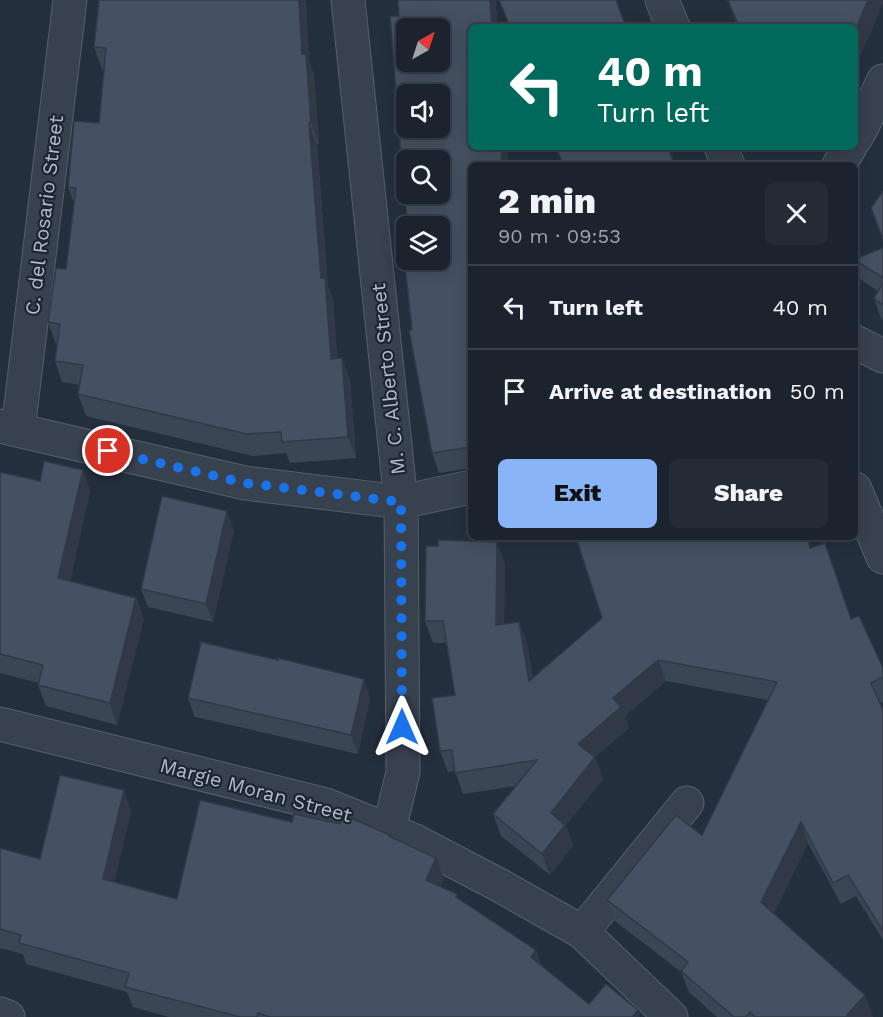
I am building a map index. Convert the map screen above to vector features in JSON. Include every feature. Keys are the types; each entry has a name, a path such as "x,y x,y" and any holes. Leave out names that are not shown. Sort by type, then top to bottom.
{"street":[{"name":"C. del Rosario Street","path":"9,428 70,0"},
{"name":"M. C. Alberto Street","path":"348,0 401,502 403,772 389,830"},
{"path":"662,0 672,24"},
{"path":"858,134 883,81"},
{"path":"858,344 883,356"},
{"path":"9,428 245,483 401,502 468,488"},
{"path":"858,496 883,557"},
{"name":"Margie Moran Street","path":"0,724 326,805 426,846 582,932 671,1017"},
{"path":"582,932 687,803"},
{"path":"0,1014 8,1017"}],"building":[{"path":"99,0 299,0 302,54 306,54 321,278 325,278 331,359 342,358 348,437 282,442 281,432 246,434 78,394 83,365 55,361 60,324 48,322 56,268 66,269 76,188 68,187 74,121 99,123 106,48 94,47"},
{"path":"398,0 490,0 492,24 468,24 468,150 501,150 502,162 468,162 468,447 432,453 409,330 412,330 405,270 450,270 450,216 407,216 405,204 450,204 450,150 400,150 399,138 450,138 450,84 396,84 396,93 390,16 399,16"},
{"path":"499,0 616,0 625,24 509,24"},
{"path":"728,0 868,0 858,24 738,24"},
{"path":"557,150 669,150 674,162 562,162"},
{"path":"883,191 883,239 871,208"},
{"path":"883,248 883,278 858,262 858,258"},
{"path":"883,283 883,305 874,298"},
{"path":"44,461 83,470 58,578 136,598 110,703 38,685 43,665 0,654 0,472 40,481"},
{"path":"162,496 227,511 206,604 141,589"},
{"path":"438,540 497,542 496,625 519,622 529,681 602,618 577,540 808,540 810,548 825,543 851,619 859,616 883,668 883,677 871,683 883,710 883,931 848,875 833,883 801,822 761,902 865,995 847,1015 849,1017 755,1017 750,1012 746,1017 734,1017 681,971 688,962 607,900 676,815 702,835 777,682 658,660 613,698 621,707 578,744 595,757 551,813 565,825 542,854 493,814 537,760 455,773 452,750 440,751 432,698 455,695 443,621 425,621 426,546 438,546"},
{"path":"201,642 364,679 351,735 188,698"},
{"path":"60,775 124,790 103,879 177,899 200,800 292,822 294,814 340,824 344,815 436,858 426,880 457,894 456,897 536,950 531,957 589,1004 606,984 638,1010 632,1017 270,1017 258,1013 257,1017 240,1017 125,987 129,973 19,943 21,935 0,929 0,848 40,859"}],"route":[{"path":"108,451 245,483 401,502 402,727"}]}
